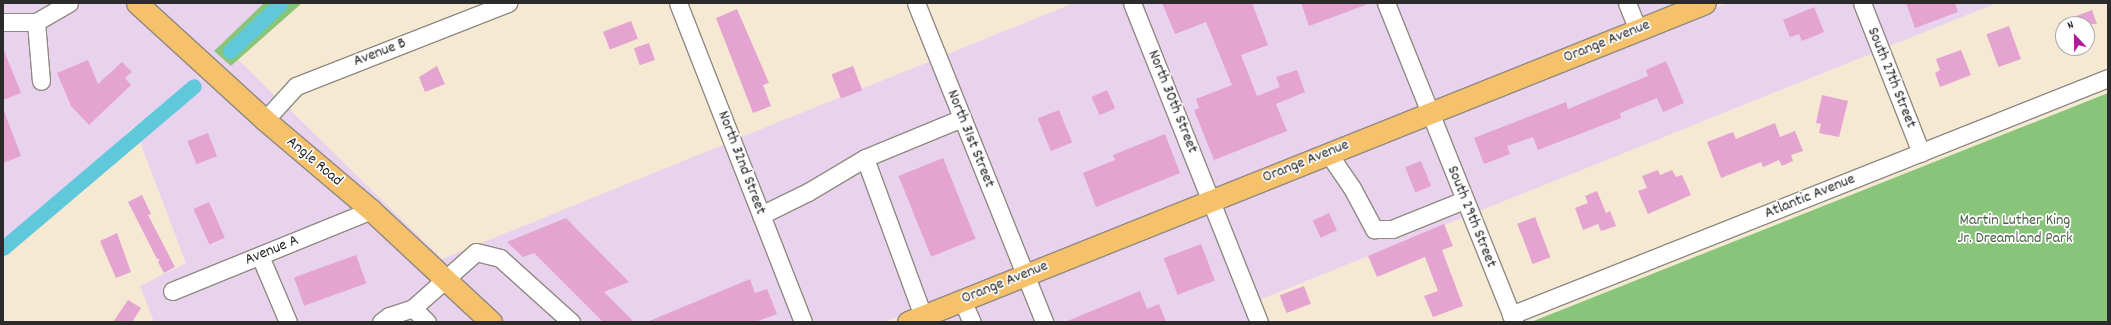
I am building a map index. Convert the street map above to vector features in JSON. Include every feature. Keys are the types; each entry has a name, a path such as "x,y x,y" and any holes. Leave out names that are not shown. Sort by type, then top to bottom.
{"main road":[{"name":"Angle Road","path":"137,3 265,120 371,210 491,322"},
{"name":"Orange Avenue","path":"916,319 1429,112 1705,3"}],"street":[{"path":"3,22 36,22 69,3"},
{"name":"Avenue B","path":"265,120 296,86 508,3"},
{"name":"North 32nd Street","path":"678,3 803,322"},
{"name":"North 31st Street","path":"916,3 1044,322"},
{"name":"North 30th Street","path":"1132,3 1260,322"},
{"name":"South 29th Street","path":"1386,3 1513,319"},
{"path":"1627,3 1638,30"},
{"name":"South 27th Street","path":"1862,3 1921,153"},
{"path":"36,22 41,81"},
{"name":"Atlantic Avenue","path":"1513,319 2108,78"},
{"path":"761,215 808,192 865,158 962,118"},
{"path":"1328,154 1352,188 1374,229 1392,229 1464,200"},
{"path":"865,158 916,319"},
{"name":"Avenue A","path":"172,291 371,210"},
{"path":"381,322 389,316 413,308 476,252 500,258 571,322"},
{"path":"260,256 288,322"},
{"path":"962,300 972,322"},
{"path":"413,308 427,322"}],"shaded area":[{"path":"3,3 125,3 265,132 356,207 162,286 168,302 370,219 480,322 154,322 140,286 186,263 134,126 49,215 3,254"},
{"path":"148,3 264,3 215,51 231,66 239,60 275,96 264,109"},
{"path":"1074,3 1124,3 1201,196 1028,264 945,55"},
{"path":"1140,3 1377,3 1418,107 1215,191"},
{"path":"1394,3 1619,3 1628,25 1433,102"},
{"path":"1636,3 1682,3 1642,19"},
{"path":"1727,3 1853,3 1873,53 1477,212 1439,117"},
{"path":"1869,3 1997,3 1887,47"},
{"path":"931,61 1014,270 885,322 811,322 739,138"},
{"path":"287,107 442,259 725,144 795,322 503,322 378,205 375,199 372,200 276,120"},
{"path":"1425,123 1463,218 1258,300 1220,206"},
{"path":"1207,212 1251,322 1052,322 1035,280"},
{"path":"1021,285 1036,322 931,322"}],"green space":[{"path":"264,3 302,3 231,66 214,51"},
{"name":"Martin Luther King Jr. Dreamland Park","path":"2108,93 2108,322 1531,322"}],"building":[{"path":"1162,3 1252,3 1268,45 1241,55 1257,96 1280,87 1276,77 1297,70 1305,92 1276,104 1287,131 1214,160 1194,110 1199,108 1196,99 1232,85 1206,22 1175,34"},
{"path":"1301,3 1367,3 1368,4 1309,26"},
{"path":"1906,3 1955,3 1958,12 1915,28"},
{"path":"1814,7 1824,32 1802,41 1799,34 1790,37 1783,20"},
{"path":"737,9 769,83 763,85 771,106 753,113 716,18"},
{"path":"2092,10 2094,16 2076,16"},
{"path":"631,21 638,39 610,49 603,32"},
{"path":"2009,26 2021,59 1998,67 1986,34"},
{"path":"649,43 655,60 640,65 634,48"},
{"path":"3,48 21,93 3,100"},
{"path":"1961,50 1971,75 1940,87 1935,73 1940,70 1936,59"},
{"path":"88,60 98,84 122,62 132,72 125,78 131,85 89,125 71,106 57,73"},
{"path":"1666,61 1684,103 1663,112 1657,98 1620,113 1621,118 1538,150 1533,137 1507,146 1510,154 1484,164 1474,138 1566,102 1568,109 1648,76 1646,70"},
{"path":"437,66 445,84 425,92 419,77"},
{"path":"853,66 862,90 841,99 832,74"},
{"path":"1107,90 1115,108 1100,115 1091,97"},
{"path":"1822,95 1848,101 1839,137 1819,133 1821,124 1816,123"},
{"path":"1059,110 1072,142 1051,151 1038,119"},
{"path":"4,111 21,156 3,163 3,112"},
{"path":"1775,123 1780,137 1795,131 1803,151 1791,155 1793,161 1782,166 1779,160 1763,167 1761,162 1721,178 1707,142 1733,132 1736,139"},
{"path":"208,133 217,156 196,164 187,141"},
{"path":"1165,134 1180,173 1096,207 1083,173 1115,160 1113,155"},
{"path":"943,158 976,239 931,257 898,176"},
{"path":"1421,161 1431,186 1415,192 1405,167"},
{"path":"1658,170 1660,175 1672,170 1676,177 1682,175 1691,195 1648,214 1638,191 1647,188 1642,176"},
{"path":"1597,191 1606,213 1610,211 1616,226 1601,231 1598,224 1583,230 1575,208 1588,203 1585,196"},
{"path":"142,195 151,214 148,215 175,267 164,273 158,262 160,259 157,259 128,202"},
{"path":"209,202 225,238 209,245 193,209"},
{"path":"1329,213 1337,230 1321,238 1313,221"},
{"path":"1535,217 1550,257 1533,264 1517,224"},
{"path":"566,218 629,282 604,292 634,322 603,322 534,253 523,257 507,242"},
{"path":"1444,224 1453,246 1442,250 1463,306 1433,317 1424,296 1438,291 1425,257 1377,277 1368,256"},
{"path":"117,233 131,272 116,278 100,241"},
{"path":"1201,244 1215,280 1178,295 1164,258"},
{"path":"356,255 366,283 304,306 294,278"},
{"path":"750,279 755,293 767,289 777,314 755,322 647,322"},
{"path":"1304,286 1311,304 1287,313 1280,295"},
{"path":"1140,291 1147,309 1159,304 1166,322 1065,322"},
{"path":"128,300 141,308 132,322 113,322"}],"waterway":[{"path":"230,51 281,3"},
{"path":"3,248 194,86"}]}
